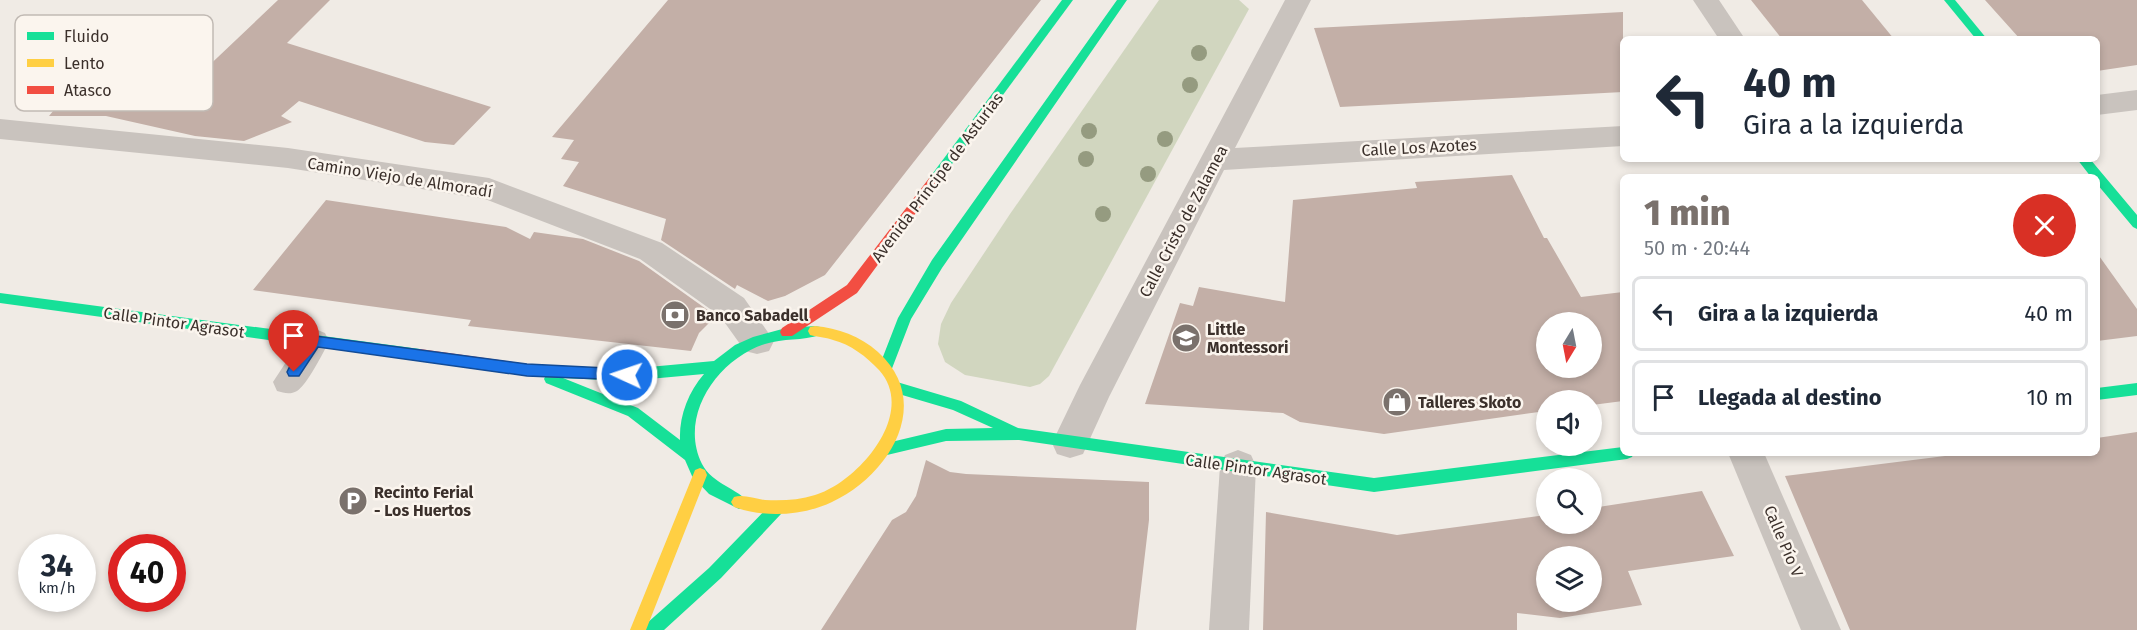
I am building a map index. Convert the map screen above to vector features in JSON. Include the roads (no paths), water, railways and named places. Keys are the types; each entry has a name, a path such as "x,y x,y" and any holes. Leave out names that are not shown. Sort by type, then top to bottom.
{"street":[{"name":"Avenida Príncipe de Asturias","path":"771,337 852,290 1068,0"},
{"path":"886,367 904,318 937,264 1122,0"},
{"name":"Calle Cristo de Zalamea","path":"1070,443 1092,395 1298,0"},
{"path":"1706,0 1730,36"},
{"path":"1949,0 1979,36"},
{"path":"2100,105 2137,100"},
{"name":"Camino Viejo de Almoradí","path":"0,129 288,158 489,189 651,251 771,337"},
{"name":"Calle Los Azotes","path":"1216,160 1620,136"},
{"path":"2085,162 2095,174"},
{"path":"2100,179 2137,224"},
{"name":"Calle Pintor Agrasot","path":"0,298 527,370 627,375 716,367"},
{"path":"814,331 844,336 868,349 886,367 897,388 899,408 896,429 887,449 867,473 841,492 809,505 776,509 745,505 719,493 700,475 689,455 685,424 695,394 716,367 734,352 771,337 814,331"},
{"name":"Calle Pintor Agrasot","path":"527,370 633,412 689,455"},
{"path":"897,388 956,405 1019,434"},
{"path":"2100,394 2137,389"},
{"name":"Calle Pintor Agrasot","path":"887,449 946,435 1019,434 1374,485 1620,454"},
{"name":"Calle Pío V","path":"1747,456 1821,630"},
{"path":"1229,630 1238,466"},
{"path":"638,630 700,475"},
{"path":"652,630 715,573 776,509"}],"lane":[{"path":"288,382 315,341"}],"place":[{"name":"Banco Sabadell","path":"675,315"},
{"name":"Little Montessori","path":"1186,338"},
{"name":"Talleres Skoto","path":"1397,402"},
{"name":"Recinto Ferial - Los Huertos","path":"353,501"}]}
